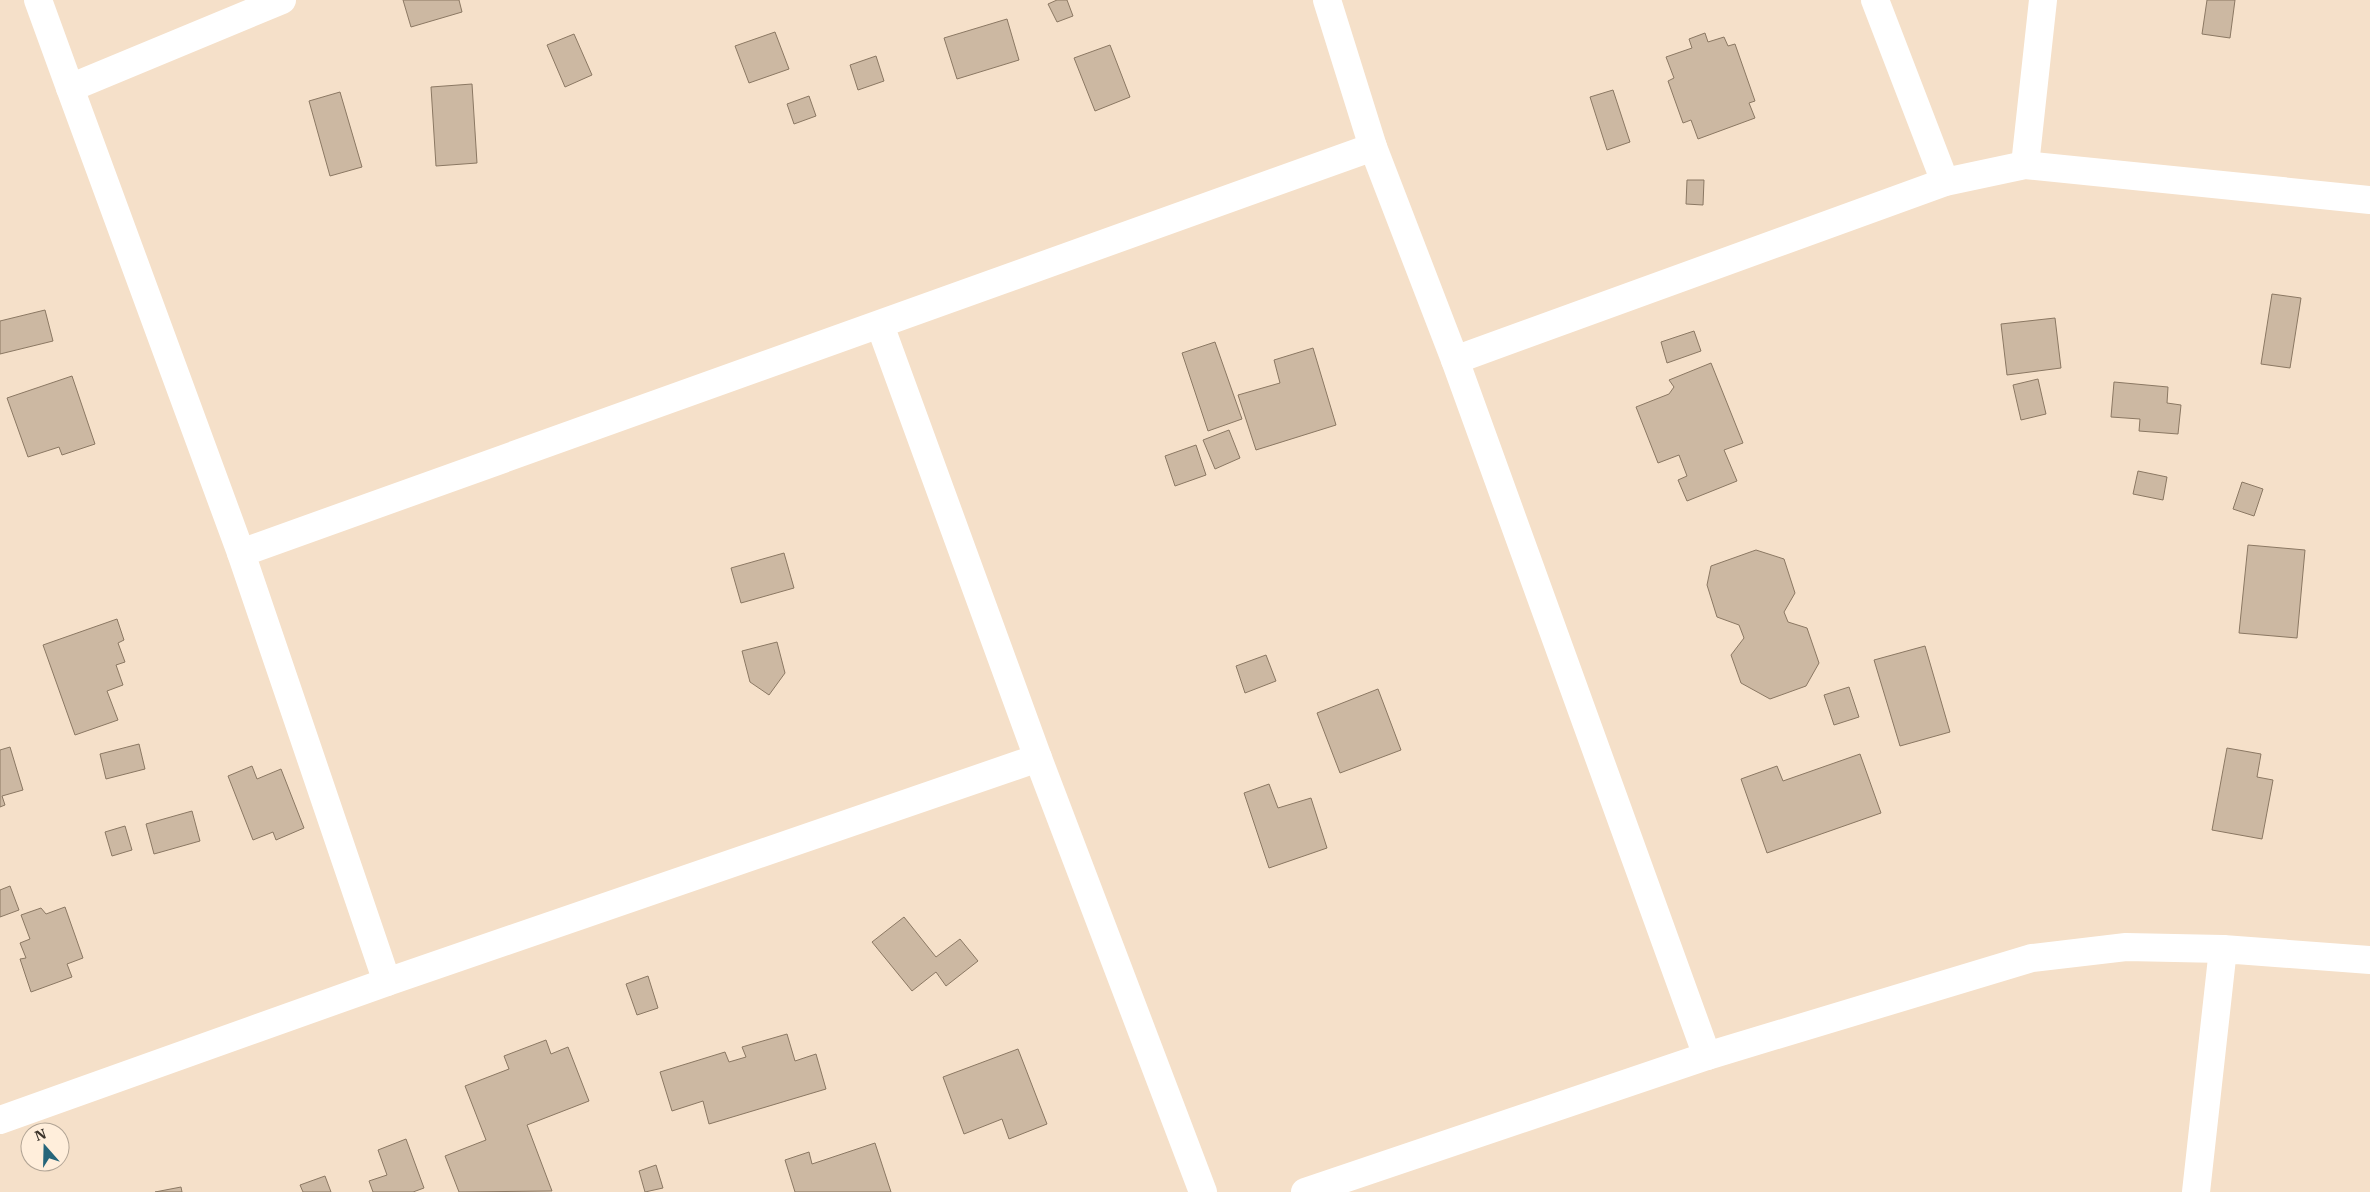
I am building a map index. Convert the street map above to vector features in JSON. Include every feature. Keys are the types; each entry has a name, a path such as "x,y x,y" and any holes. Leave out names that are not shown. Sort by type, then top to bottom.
{"street":[{"path":"38,0 241,553 387,982"},
{"path":"70,88 282,0"},
{"path":"1327,0 1373,147 1455,360 1707,1056"},
{"path":"1875,0 1945,182"},
{"path":"2025,165 2043,0"},
{"path":"241,553 1373,147"},
{"path":"1455,360 1945,182 2025,165 2370,200"},
{"path":"880,325 1038,758 1203,1192"},
{"path":"0,1120 387,982 1038,758"},
{"path":"1304,1192 1340,1186 1707,1056 2032,958 2126,947 2223,949 2367,958"},
{"path":"2196,1192 2223,949"}],"building":[{"path":"403,0 459,0 462,12 411,27"},
{"path":"1057,0 1067,0 1073,16 1057,22 1048,4"},
{"path":"2207,0 2235,0 2230,38 2202,34"},
{"path":"1007,19 1019,60 957,79 944,38"},
{"path":"775,32 789,69 749,83 735,46"},
{"path":"1705,33 1708,42 1724,37 1728,46 1735,44 1755,101 1749,103 1755,118 1698,139 1691,120 1683,123 1668,81 1674,78 1666,57 1692,48 1689,39"},
{"path":"574,34 592,75 565,87 547,45"},
{"path":"1110,45 1130,97 1095,111 1074,58"},
{"path":"876,56 884,81 858,90 850,65"},
{"path":"472,84 477,163 436,166 431,87"},
{"path":"1613,90 1630,142 1607,150 1590,97"},
{"path":"340,92 362,167 330,176 309,101"},
{"path":"809,96 816,116 794,124 787,104"},
{"path":"1687,180 1704,180 1703,205 1686,204"},
{"path":"2272,294 2301,298 2290,368 2261,364"},
{"path":"45,310 53,341 0,354 0,321"},
{"path":"2055,318 2061,368 2007,375 2001,324"},
{"path":"1694,331 1701,351 1667,363 1661,342"},
{"path":"1215,342 1242,419 1208,431 1182,353"},
{"path":"1313,348 1336,425 1256,450 1238,395 1280,383 1274,360"},
{"path":"1711,363 1743,443 1724,450 1737,481 1687,501 1678,480 1687,476 1679,455 1658,463 1636,407 1669,394 1674,387 1669,380"},
{"path":"72,376 95,444 62,455 59,447 28,457 7,398"},
{"path":"2038,379 2046,414 2021,420 2013,385"},
{"path":"2114,382 2168,387 2167,403 2181,405 2178,434 2139,431 2140,419 2111,417"},
{"path":"1229,430 1240,458 1215,469 1203,440"},
{"path":"1196,445 1206,475 1175,486 1165,456"},
{"path":"2138,471 2167,477 2163,500 2133,494"},
{"path":"2242,482 2263,489 2254,516 2233,509"},
{"path":"2248,545 2305,550 2297,638 2239,633"},
{"path":"1756,550 1784,559 1795,593 1784,612 1788,622 1807,628 1819,663 1806,686 1770,699 1741,683 1731,655 1744,638 1739,625 1717,617 1707,585 1711,566"},
{"path":"784,553 794,588 741,603 731,568"},
{"path":"117,619 124,640 118,643 125,662 116,665 123,685 107,691 118,720 75,735 43,645"},
{"path":"777,642 785,673 769,695 750,682 742,651"},
{"path":"1925,646 1950,732 1900,746 1874,660"},
{"path":"1266,655 1276,681 1245,693 1236,666"},
{"path":"1849,687 1859,717 1834,725 1824,695"},
{"path":"1378,689 1401,750 1340,773 1317,713"},
{"path":"139,744 145,769 106,779 100,754"},
{"path":"10,747 23,790 2,796 5,805 0,807 0,750"},
{"path":"2227,748 2261,754 2257,777 2273,780 2262,839 2212,830"},
{"path":"1860,754 1881,813 1767,853 1741,779 1777,766 1783,781"},
{"path":"252,766 257,779 281,769 304,828 276,840 273,832 253,840 228,776"},
{"path":"1269,784 1278,808 1311,798 1327,848 1269,868 1244,793"},
{"path":"192,811 200,841 154,854 146,824"},
{"path":"125,826 132,850 112,856 105,832"},
{"path":"10,886 19,910 0,917 0,890"},
{"path":"65,907 83,958 67,964 72,977 31,992 20,959 26,958 20,943 30,939 21,915 41,908 46,914"},
{"path":"904,917 936,957 960,939 978,961 946,986 936,972 912,991 872,942"},
{"path":"648,976 658,1008 637,1015 626,984"},
{"path":"787,1034 795,1061 816,1054 826,1089 709,1124 703,1101 672,1111 660,1072 725,1052 729,1062 746,1057 742,1047"},
{"path":"546,1040 551,1054 568,1047 589,1101 527,1125 552,1191 459,1192 445,1156 486,1140 465,1086 509,1069 504,1056"},
{"path":"1018,1049 1047,1124 1009,1139 1002,1119 964,1134 943,1077"},
{"path":"406,1139 424,1188 413,1192 373,1192 369,1181 387,1175 378,1150"},
{"path":"875,1143 891,1192 795,1192 785,1160 809,1152 812,1164"},
{"path":"656,1165 663,1188 645,1192 639,1171"},
{"path":"325,1176 331,1192 303,1192 300,1185"},
{"path":"181,1187 182,1192 155,1192"}]}
